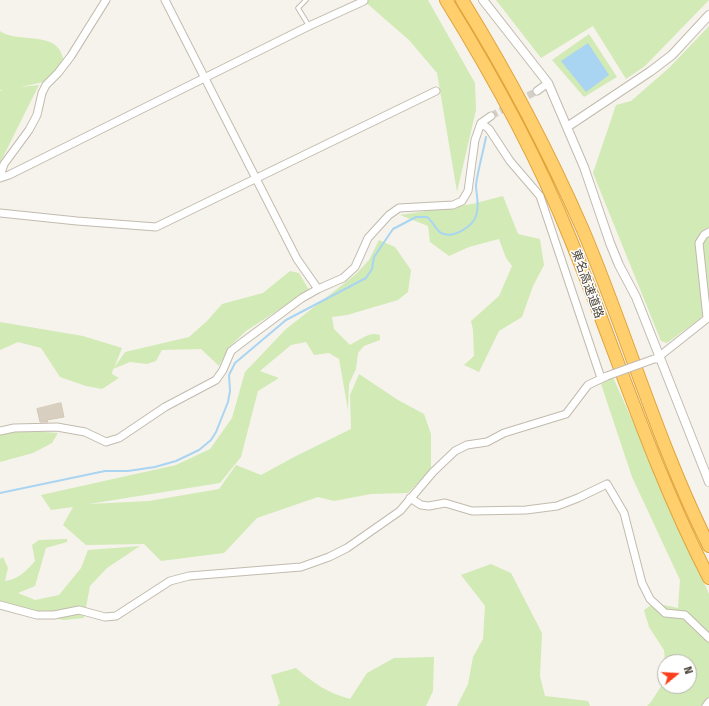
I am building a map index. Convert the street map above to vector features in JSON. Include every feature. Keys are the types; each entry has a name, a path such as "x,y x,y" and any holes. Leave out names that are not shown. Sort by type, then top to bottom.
{"highway":[{"name":"東名高速道路","path":"446,0 486,65 544,179 570,238 655,461 709,578"},
{"name":"東名高速道路","path":"462,0 494,50 525,106 558,174 583,231 674,470 709,546"}],"street":[{"path":"0,178 4,164 29,130 37,115 42,93 46,85 58,73 71,56 106,0"},
{"path":"164,0 298,259 318,289"},
{"path":"483,0 548,83 584,167 616,258 636,297 657,358 709,482"},
{"path":"0,178 9,175 308,26 364,1"},
{"path":"567,127 651,71 672,55 709,15"},
{"path":"537,91 548,83"},
{"path":"0,213 156,227 436,91"},
{"path":"0,431 14,428 57,427 85,432 106,442 119,438 165,407 216,380 223,370 231,351 274,318 318,289 343,278 355,267 368,238 389,215 399,208 453,206 462,201 468,191 475,140 481,123 492,116"},
{"path":"481,123 489,129 510,161 540,196 604,377"},
{"path":"0,605 38,614 54,615 79,610 105,617 116,616 170,581 189,576 301,567 329,557 346,548 400,511 433,472 455,451 467,445 487,442 504,433 566,414 588,385 604,377 657,358 708,317 699,243 704,235 709,232"},
{"path":"410,498 428,506 445,503 472,510 526,510 557,506 607,484 624,513 642,583 650,599 665,613 685,615 709,638"},
{"path":"706,706 709,702"}],"lane":[{"path":"306,0 298,8 308,26"}],"green space":[{"path":"363,0 428,0 475,83 476,110 457,192 437,73 409,40"},
{"path":"496,0 709,0 645,66 626,79 593,26 541,58"},
{"path":"709,26 709,312 667,343 661,341 593,173 616,105 631,101 669,68"},
{"path":"0,31 13,36 39,39 54,44 60,50 64,61 44,82 20,87 39,85 0,163 0,91 3,90 0,90"},
{"path":"589,34 617,77 584,97 552,60"},
{"path":"503,196 518,234 540,239 544,265 533,286 522,317 499,331 479,372 464,365 474,356 473,330 471,321 499,296 512,266 506,258 499,239 469,247 449,256 430,242 428,226 400,215 472,204"},
{"path":"379,240 395,247 411,270 408,292 398,300 347,315 332,317 334,329 350,345 368,335 380,335 380,340 364,346 358,353 356,369 349,384 348,410 339,359 329,353 314,355 306,342 291,345 260,371 279,378 258,391 241,457 220,483 89,504 149,501 219,489 236,465 261,475 351,429 350,395 359,374 398,400 424,414 431,434 431,469 408,493 371,494 334,501 318,497 257,518 224,553 161,561 144,544 86,545 63,525 73,507 51,510 41,495 176,465 210,449 232,418 245,372 286,329 356,274 369,260"},
{"path":"290,271 299,273 309,290 246,331 229,347 219,366 201,349 162,350 156,361 147,364 130,362 113,369 112,374 119,378 102,389 86,386 60,377 41,348 18,342 0,350 0,322 83,336 122,348 114,368 125,352 189,337 207,321 222,304 263,293"},
{"path":"613,377 709,594 709,706 647,706 657,693 657,694 697,694 697,654 664,654 664,650 649,627 644,610 654,603 678,608 680,580 632,477 601,384"},
{"path":"15,430 58,433 52,443 33,453 0,462 0,434"},
{"path":"67,539 67,542 46,548 35,586 18,593 35,600 59,595 81,568 88,550 140,546 107,568 90,586 84,618 64,620 0,609 0,559 3,557 8,568 5,581 10,580 22,574 35,561 32,545 39,540"},
{"path":"491,564 511,573 542,633 540,676 545,696 588,701 590,706 457,706 468,684 473,657 483,639 485,606 461,575"},
{"path":"434,657 433,691 426,706 277,706 280,703 271,675 296,668 321,687 350,699 367,673 394,658"}],"water":[{"path":"588,43 609,75 586,92 561,61"}],"building":[{"path":"61,403 64,417 47,420 48,422 40,422 37,409"}],"waterway":[{"path":"0,493 105,471 128,471 155,467 176,461 199,450 211,440 216,432 228,402 230,391 229,375 235,363 286,320 366,278 372,269 374,257 393,229 416,217 427,217 441,233 446,234 462,231 471,224 477,212 478,204 476,185 486,137"}],"tunnel":[{"path":"491,116 537,91"}]}
